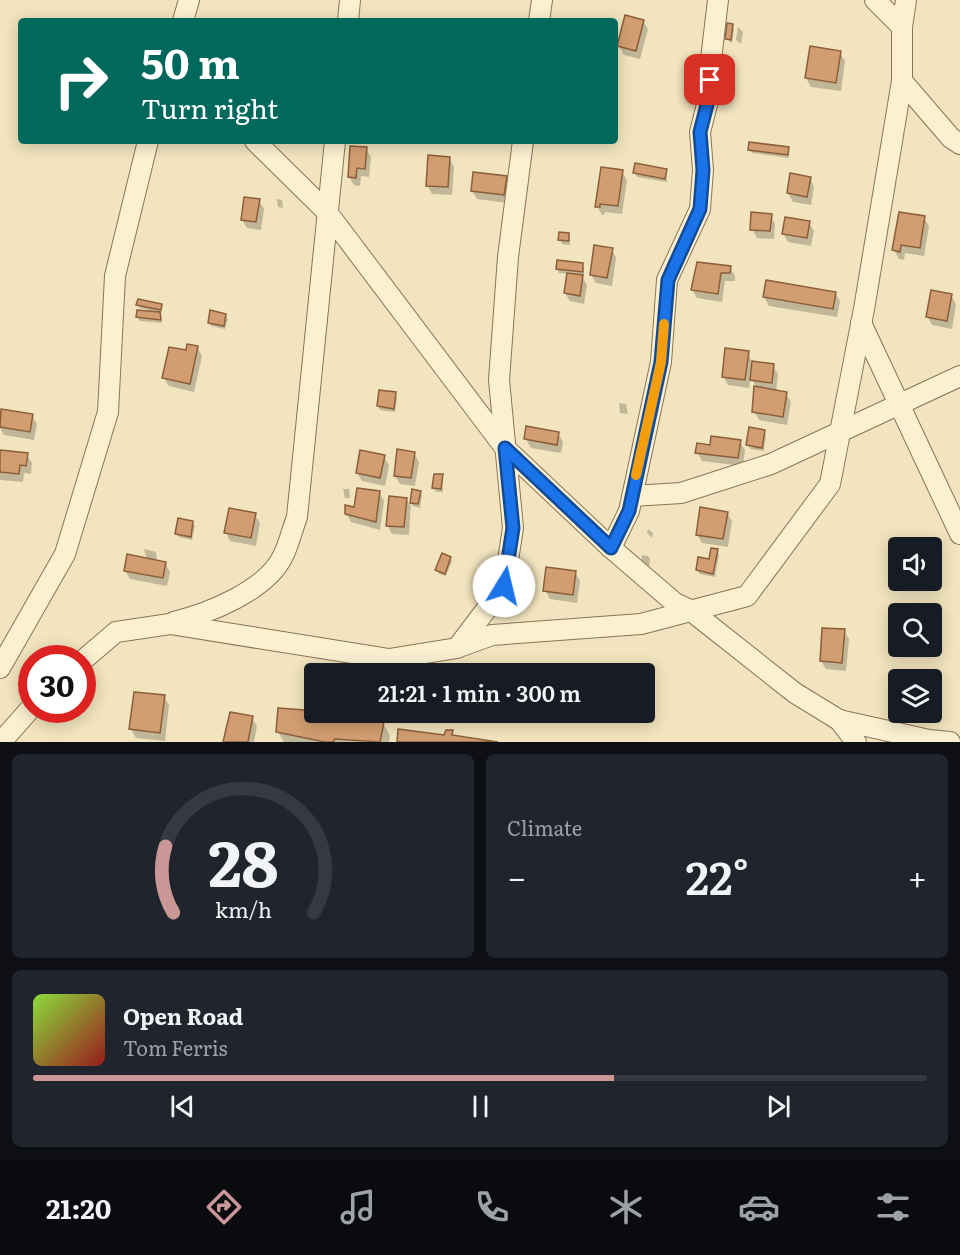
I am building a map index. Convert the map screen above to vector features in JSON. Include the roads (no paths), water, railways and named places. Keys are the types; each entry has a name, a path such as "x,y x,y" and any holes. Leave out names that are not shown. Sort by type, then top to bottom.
{"street":[{"path":"184,18 188,0"},
{"path":"188,0 193,18"},
{"path":"348,18 350,0"},
{"path":"539,18 542,0"},
{"path":"611,548 629,511 661,362 668,280 700,209 703,170 700,132 710,93 712,45 718,0"},
{"path":"875,0 902,27"},
{"path":"170,624 388,659 457,648 492,635 641,624 747,596 830,484 861,323 902,81 902,27 906,0"},
{"path":"902,81 951,138 960,144"},
{"path":"0,668 65,554 108,412 115,276 147,144"},
{"path":"258,144 327,212 505,448 611,548 675,603 690,610 795,693 839,720 929,740 950,742"},
{"path":"96,649 116,632 170,624 193,617 240,596 264,578 282,558 297,517 334,144"},
{"path":"457,648 504,586 513,528 499,380 508,257 523,144"},
{"path":"861,323 960,534"},
{"path":"632,496 681,493 771,464 840,434 960,376"},
{"path":"839,720 856,742"},
{"path":"7,736 18,723"}]}
